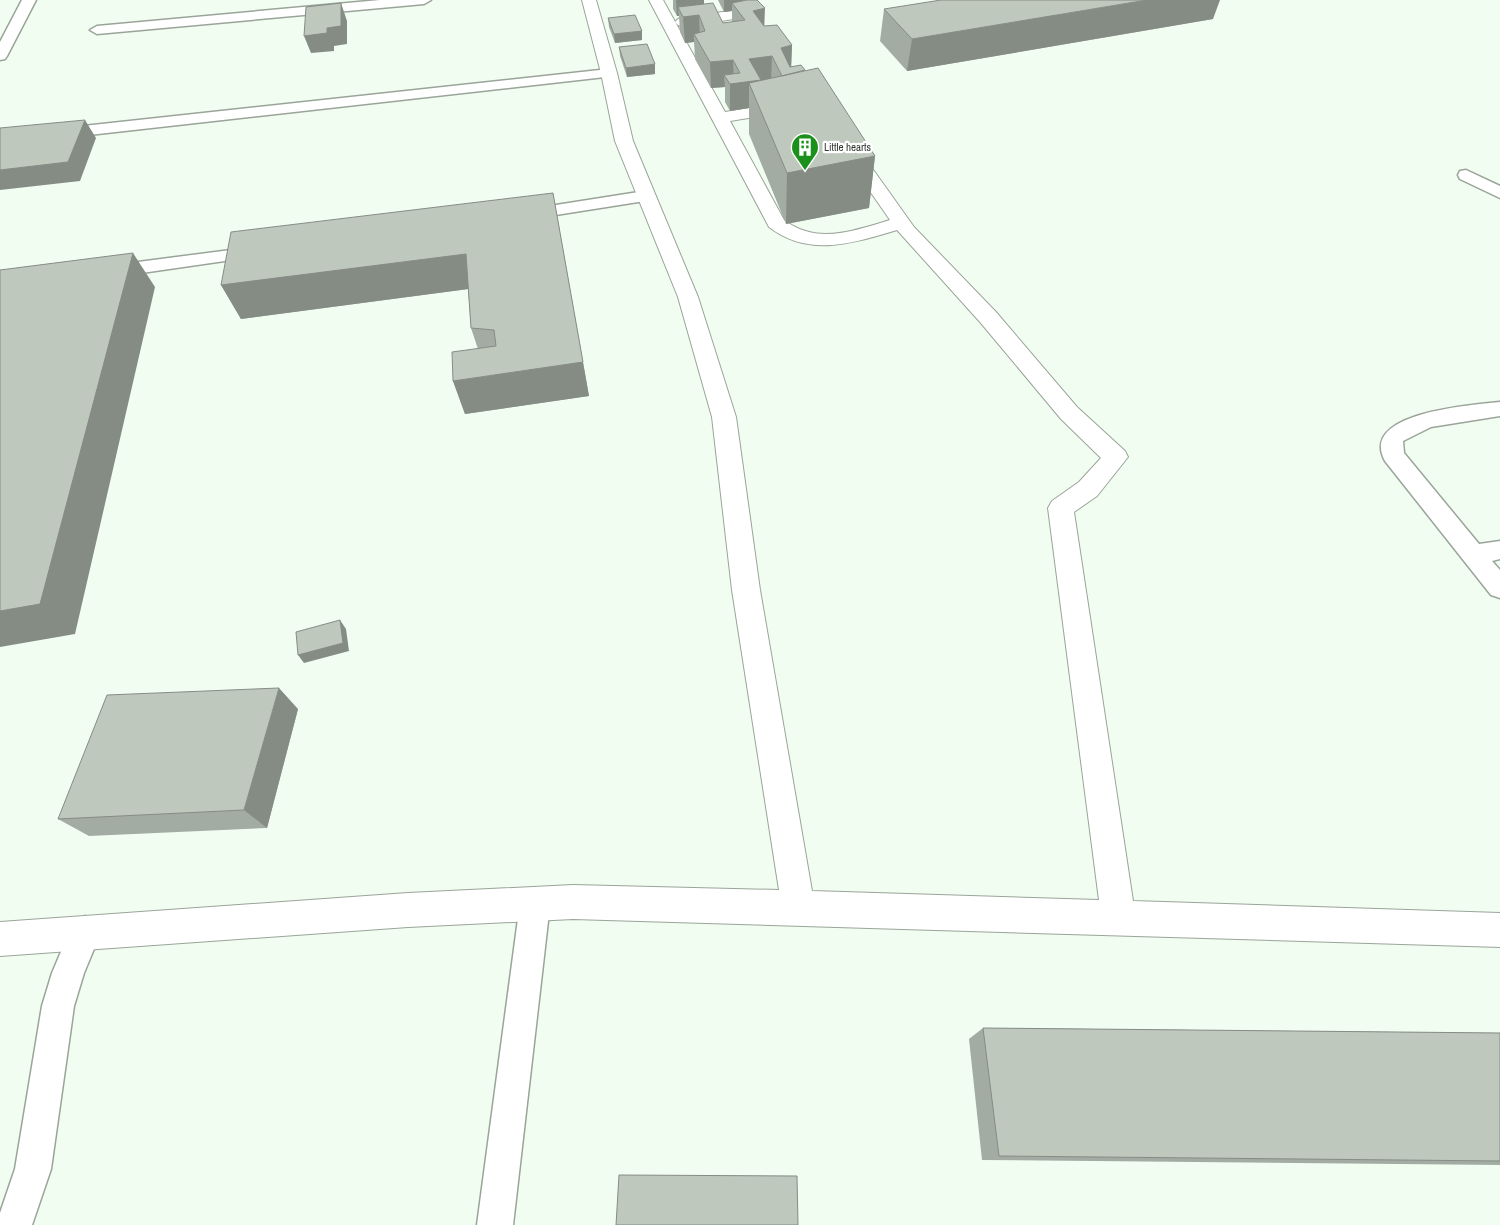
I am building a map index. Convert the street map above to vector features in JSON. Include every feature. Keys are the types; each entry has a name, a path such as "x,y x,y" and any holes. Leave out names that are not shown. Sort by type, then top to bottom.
{"street":[{"path":"589,0 609,73 624,141 688,296 724,417 746,590 798,908"},
{"path":"656,0 776,223 788,233 819,240 837,240 900,223"},
{"path":"669,24 750,6 766,29"},
{"path":"720,118 797,105"},
{"path":"839,134 900,223 988,317 1069,413 1116,458 1088,489 1061,508 1064,552 1076,613 1097,754 1118,918"},
{"path":"2,944 85,932 408,910 602,903 1500,930"}],"lane":[{"path":"0,56 29,0"},
{"path":"98,30 424,0"},
{"path":"0,140 609,73"},
{"path":"1466,175 1500,193"},
{"path":"504,218 646,196"},
{"path":"89,275 277,249"},
{"path":"1500,409 1422,422 1401,430 1392,438 1393,455 1500,588"},
{"path":"1473,555 1500,550"},
{"path":"495,1225 535,904"},
{"path":"14,1225 33,1169 58,1006 68,973 85,932"}],"building":[{"path":"757,0 765,8 753,11 764,26 777,25 792,45 781,48 790,67 801,65 805,70 782,76 772,56 749,59 761,80 730,84 724,75 740,73 733,60 710,62 694,34 705,31 699,15 683,17 678,7 713,3 723,23 745,20 732,3"},
{"path":"941,0 1147,0 912,39 884,9"},
{"path":"341,3 341,26 327,28 327,33 304,36 306,7"},
{"path":"635,15 642,31 614,34 608,18"},
{"path":"647,44 655,64 626,68 619,47"},
{"path":"818,68 875,156 787,173 749,83"},
{"path":"85,120 68,162 0,170 0,128"},
{"path":"553,193 583,362 453,381 452,352 496,346 494,330 471,328 466,254 221,285 231,232"},
{"path":"133,253 40,604 0,611 0,270"},
{"path":"340,620 343,643 298,655 296,632"},
{"path":"279,688 244,810 58,819 107,695"},
{"path":"983,1028 1500,1033 1500,1161 999,1156"},
{"path":"619,1175 797,1176 798,1225 616,1225"}],"place":[{"name":"Little hearts","path":"805,171"}]}
